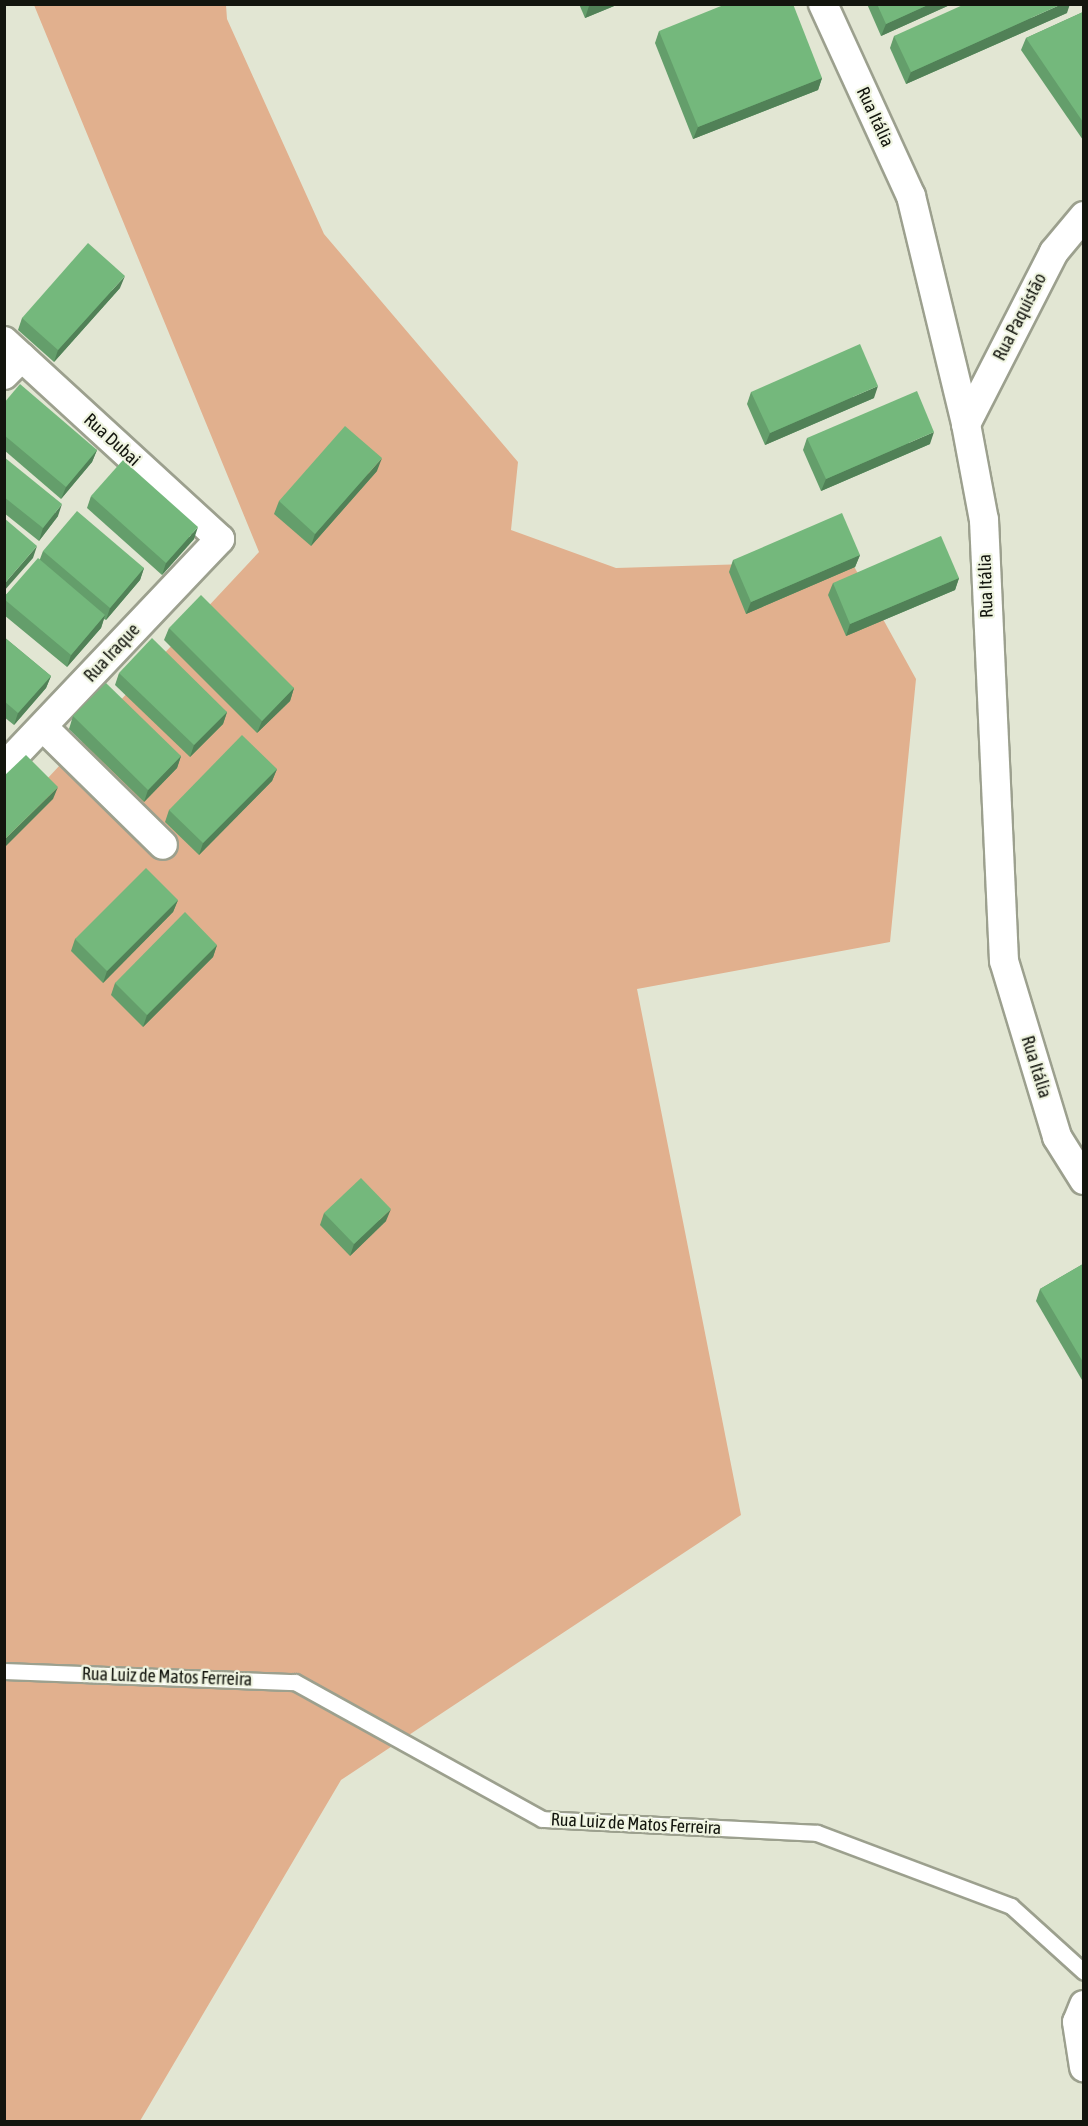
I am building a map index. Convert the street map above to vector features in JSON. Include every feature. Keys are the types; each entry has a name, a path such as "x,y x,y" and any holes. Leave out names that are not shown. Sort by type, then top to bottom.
{"street":[{"name":"Rua Itália","path":"823,4 911,195 966,424 984,520 1004,961 1057,1137 1083,1180"},
{"name":"Rua Paquistão","path":"966,424 1054,252 1083,216"},
{"name":"Rua Dubai","path":"10,358 220,539"},
{"name":"Rua Iraque","path":"4,767 220,539"},
{"path":"43,727 163,845"},
{"path":"1083,2005 1077,2022 1083,2067"}],"lane":[{"name":"Rua Luiz de Matos Ferreira","path":"4,1671 295,1682 542,1819 817,1833 1011,1906 1083,1972"}],"shaded area":[{"path":"34,5 226,5 227,19 324,234 518,462 511,530 616,568 851,561 916,679 890,942 637,989 741,1515 341,1780 140,2121 5,2121 4,825 259,552"}],"building":[{"path":"726,4 793,4 822,78 698,127 659,31"},
{"path":"877,4 930,4 886,24"},
{"path":"965,4 1062,4 911,72 894,36"},
{"path":"1083,12 1083,122 1026,38"},
{"path":"88,243 125,276 58,350 22,318"},
{"path":"860,344 878,386 770,433 751,392"},
{"path":"20,384 97,450 66,487 4,435 4,403"},
{"path":"917,391 934,432 826,479 807,438"},
{"path":"345,426 382,458 315,534 279,501"},
{"path":"4,457 62,504 43,528 4,497"},
{"path":"123,460 198,527 166,563 91,496"},
{"path":"77,511 144,568 110,608 43,551"},
{"path":"842,513 860,555 751,602 733,560"},
{"path":"4,518 37,546 5,583 4,583"},
{"path":"941,536 959,578 850,624 833,583"},
{"path":"38,558 105,615 71,655 4,599"},
{"path":"201,595 294,688 262,721 169,628"},
{"path":"4,637 51,676 18,713 4,701"},
{"path":"152,638 227,712 194,745 119,673"},
{"path":"106,683 181,756 148,790 73,716"},
{"path":"242,735 277,769 203,843 169,810"},
{"path":"26,755 58,787 4,840 4,776"},
{"path":"146,868 178,900 107,971 75,939"},
{"path":"185,912 217,945 147,1015 115,983"},
{"path":"361,1178 391,1209 354,1244 324,1213"},
{"path":"1083,1264 1083,1362 1040,1289"}]}
